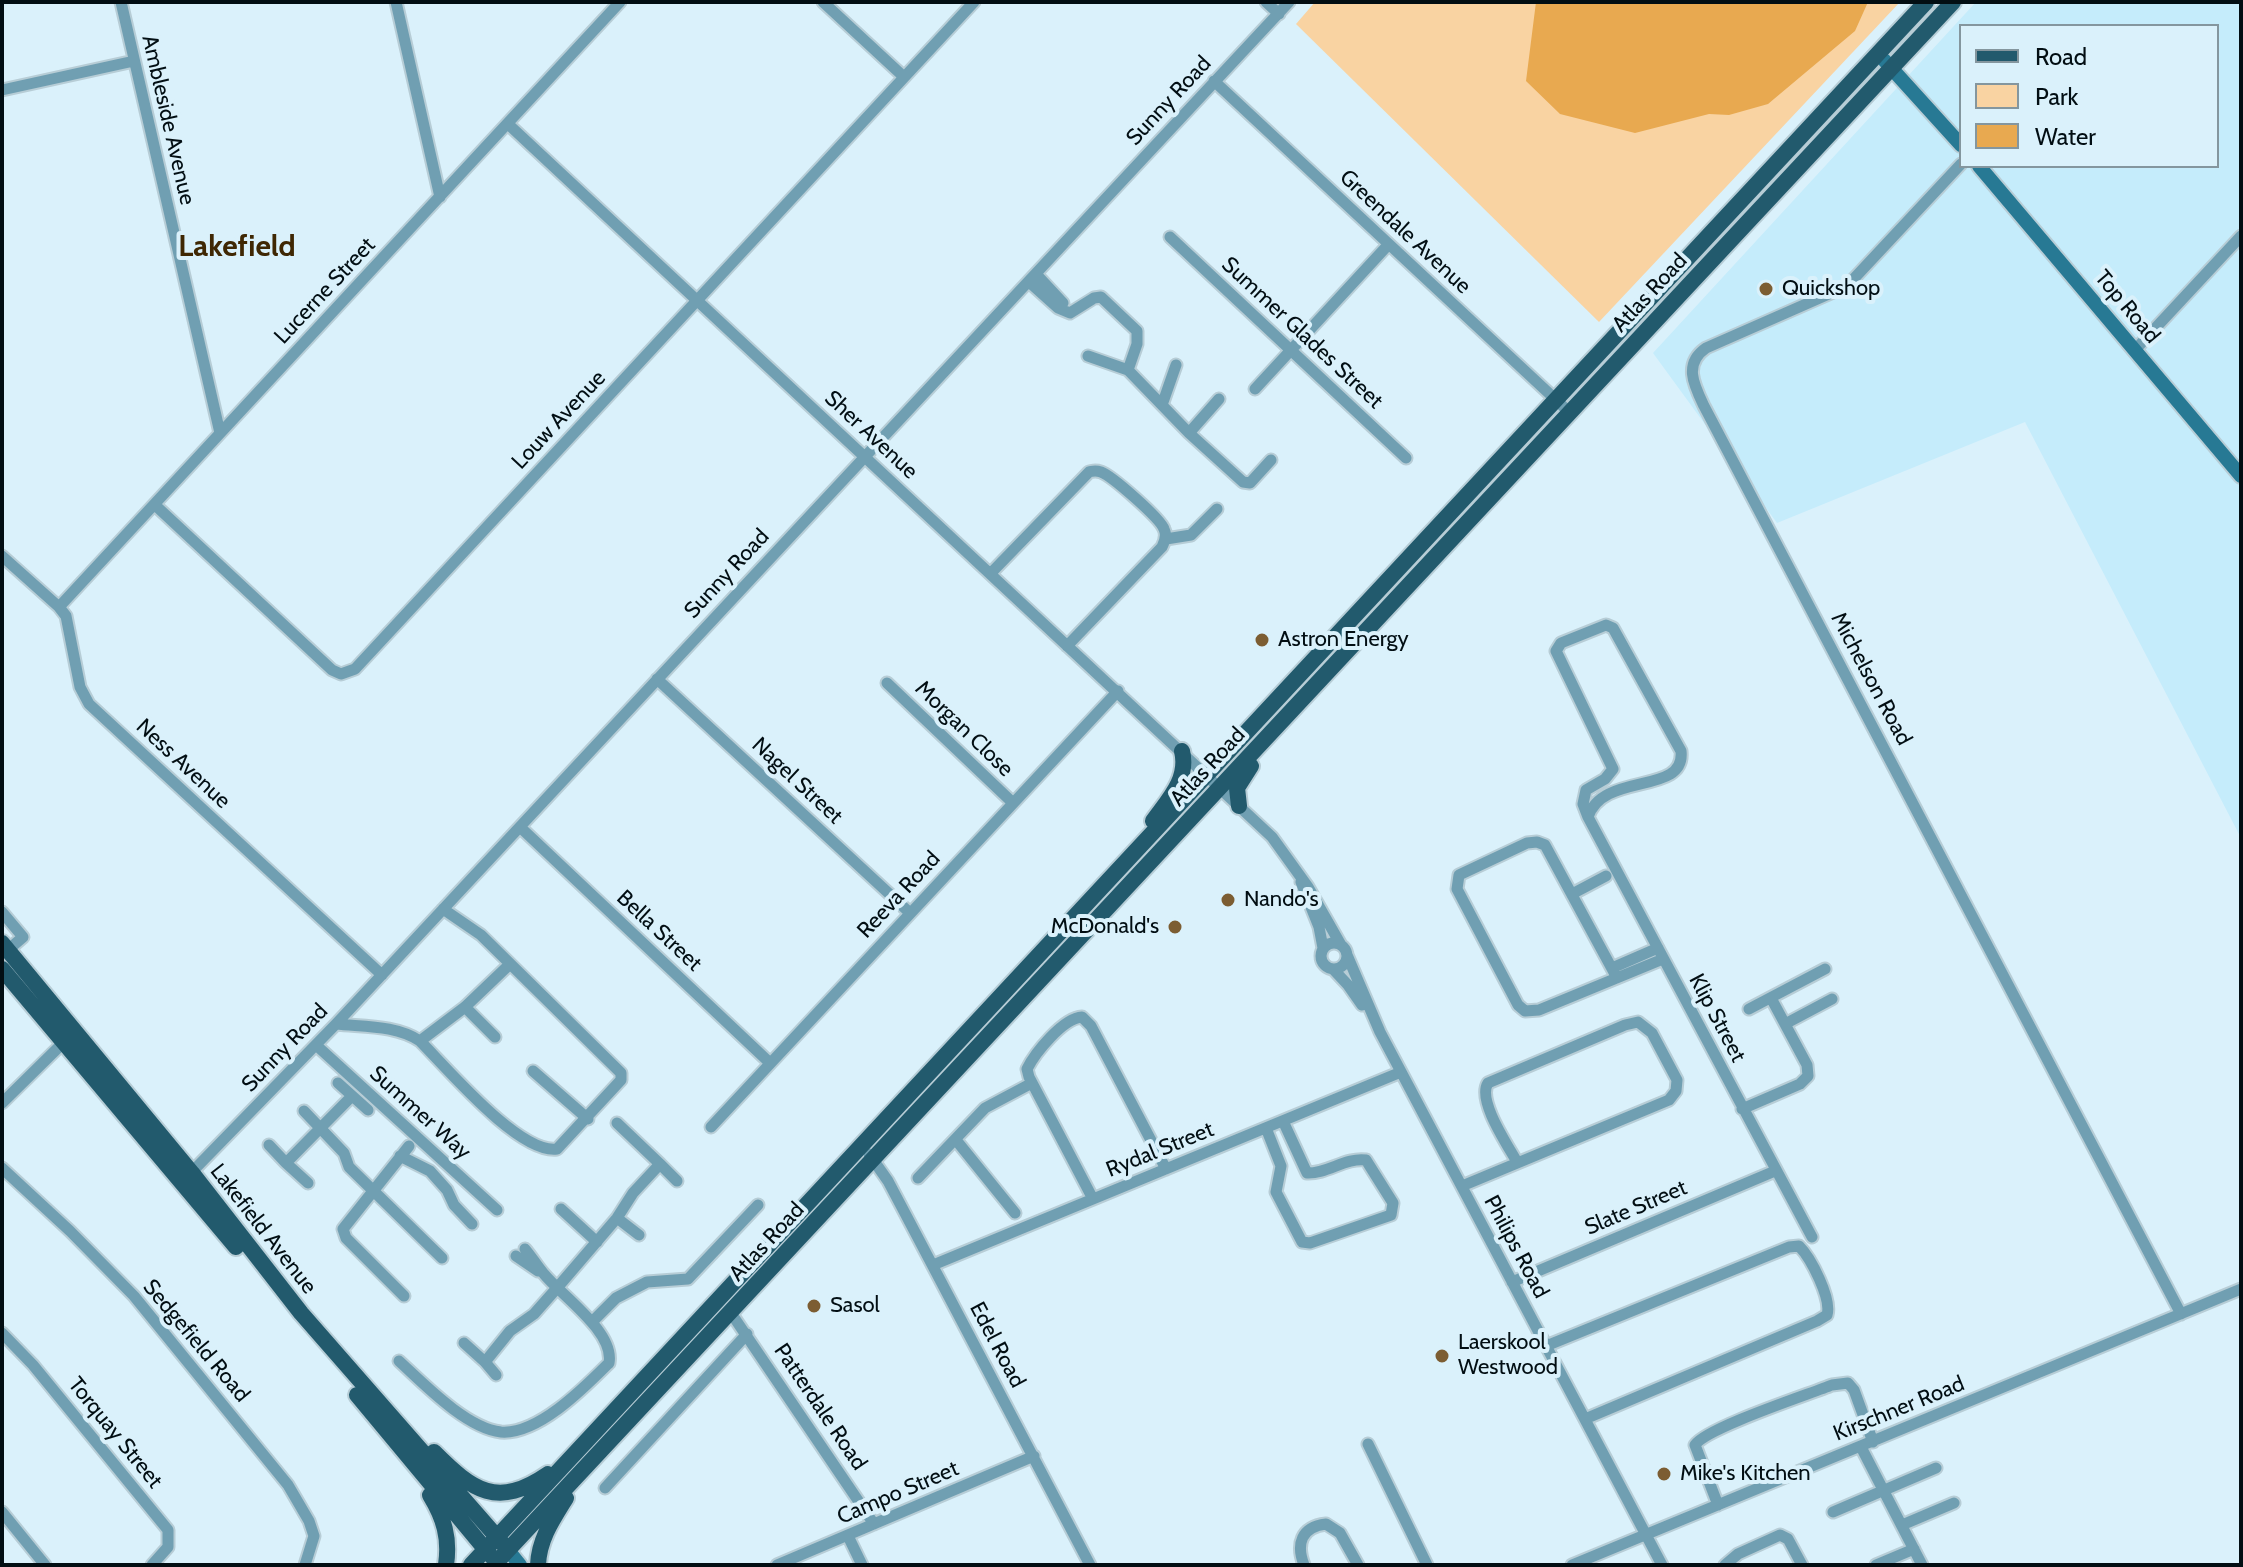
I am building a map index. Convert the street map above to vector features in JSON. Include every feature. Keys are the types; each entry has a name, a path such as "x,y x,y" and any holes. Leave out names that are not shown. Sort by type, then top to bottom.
{"main road":[{"name":"Atlas Road","path":"471,1565 576,1452 868,1153 1213,780 1555,400 1926,2"},
{"name":"Atlas Road","path":"499,1561 731,1313 868,1153 1127,863 1213,780 1278,725 1953,2"},
{"path":"1239,806 1239,782 1278,725"},
{"path":"1127,863 1183,775 1185,764 1182,751"},
{"name":"Lakefield Avenue","path":"5,947 68,1037"},
{"name":"Lakefield Avenue","path":"2,969 68,1037 491,1543"},
{"name":"Lakefield Avenue","path":"187,1177 359,1398 491,1543"},
{"path":"355,1377 381,1396 458,1476 481,1491 502,1494 513,1491 539,1479 576,1452"},
{"path":"359,1398 439,1510 448,1537 446,1565"},
{"path":"538,1565 540,1547 547,1530 583,1469"},
{"path":"491,1543 499,1561"}],"street":[{"name":"Ambleside Avenue","path":"121,2 220,433"},
{"path":"396,2 440,197"},
{"name":"Lucerne Street","path":"59,607 620,2"},
{"path":"823,2 904,77"},
{"name":"Louw Avenue","path":"155,505 332,670 341,674 355,669 974,2"},
{"path":"1266,2 1279,14"},
{"name":"Sunny Road","path":"187,1177 382,975 1289,2"},
{"path":"1878,54 1959,143"},
{"path":"2,90 134,61"},
{"name":"Greendale Avenue","path":"1214,81 1569,412"},
{"name":"Sher Avenue","path":"508,124 1213,780"},
{"name":"Michelson Road","path":"1959,166 1847,286 1706,348 1694,359 1691,373 1704,406 2181,1314"},
{"name":"Top Road","path":"1981,168 2241,476"},
{"path":"2135,350 2241,236"},
{"name":"Summer Glades Street","path":"1170,237 1406,458"},
{"path":"1255,389 1388,245"},
{"path":"1033,278 1070,313 1101,297 1135,328 1137,344 1128,370"},
{"path":"1088,356 1128,370 1189,433 1246,484 1271,460"},
{"path":"1162,405 1176,365"},
{"path":"1189,433 1219,399"},
{"path":"991,573 1092,471 1106,474 1156,518 1165,530 1166,539 1162,547 1067,646"},
{"path":"1166,539 1191,535 1217,509"},
{"name":"Ness Avenue","path":"2,556 59,607 69,628 80,687 89,704 382,975"},
{"path":"1606,625 1613,628 1681,751 1681,759 1674,773 1649,783 1619,788 1600,799 1591,807 1588,817 1583,794 1610,774 1612,764 1556,651 1561,643 1606,625"},
{"name":"Nagel Street","path":"657,679 910,913"},
{"name":"Morgan Close","path":"887,683 1013,803"},
{"name":"Reeva Road","path":"711,1127 1118,691"},
{"name":"Philips Road","path":"1213,780 1284,850 1344,950 1380,1032 1662,1565"},
{"name":"Klip Street","path":"1588,817 1812,1237"},
{"name":"Bella Street","path":"520,827 770,1063"},
{"path":"1615,973 1548,848 1537,842 1500,854 1459,875 1457,889 1522,1009 1529,1012 1660,954"},
{"path":"1572,894 1606,876"},
{"name":"Philips Road","path":"1301,878 1319,927 1323,948"},
{"path":"336,1024 410,1034 513,1133 536,1146 557,1149 588,1119 621,1080 621,1073 481,935 443,909"},
{"path":"2,912 23,937 5,947"},
{"path":"1333,943 1344,950 1342,966 1333,969 1322,963 1323,948 1333,943"},
{"path":"420,1041 465,1007 510,964"},
{"name":"Philips Road","path":"1333,969 1348,985 1380,1032"},
{"path":"1749,1009 1825,969"},
{"path":"1742,1109 1800,1084 1808,1076 1807,1065 1771,998"},
{"path":"1785,1024 1832,999"},
{"path":"465,1007 495,1037"},
{"path":"1093,1199 1028,1073 1029,1064 1064,1023 1074,1018 1087,1020 1166,1169"},
{"path":"1462,1186 1674,1096 1677,1080 1648,1027 1638,1022 1625,1025 1488,1083 1485,1101 1517,1162"},
{"path":"2,1103 68,1037"},
{"name":"Summer Way","path":"316,1045 497,1210"},
{"path":"533,1071 588,1119"},
{"name":"Rydal Street","path":"933,1265 1401,1072"},
{"path":"338,1083 368,1110"},
{"path":"918,1178 985,1108 1032,1083"},
{"path":"286,1163 352,1096"},
{"path":"304,1111 344,1153 349,1167 442,1258"},
{"path":"1266,1128 1281,1166 1276,1192 1302,1242 1318,1240 1391,1215 1393,1203 1366,1160 1356,1159 1307,1173 1283,1121"},
{"path":"617,1123 677,1181"},
{"path":"956,1140 1015,1213"},
{"path":"269,1145 308,1183"},
{"path":"404,1296 346,1238 344,1225 409,1146"},
{"name":"Edel Road","path":"868,1153 933,1265 1090,1565"},
{"path":"400,1156 430,1171 472,1224"},
{"path":"485,1362 510,1331 534,1314 557,1288 660,1164"},
{"name":"Sedgefield Road","path":"2,1168 134,1296 288,1485 314,1536 305,1565"},
{"name":"Slate Street","path":"1512,1282 1775,1171"},
{"path":"592,1322 616,1298 647,1282 688,1279 758,1205"},
{"path":"561,1209 597,1242"},
{"path":"617,1218 639,1235"},
{"path":"1546,1346 1789,1247 1799,1246 1806,1254 1826,1294 1829,1306 1827,1315 1585,1419"},
{"path":"399,1361 450,1406 478,1424 503,1432 518,1430 568,1403 609,1363 610,1357 592,1322 520,1252"},
{"name":"Kirschner Road","path":"1572,1565 2241,1289"},
{"name":"Patterdale Road","path":"731,1313 874,1524"},
{"name":"Torquay Street","path":"2,1333 33,1365 168,1530 168,1547 152,1565"},
{"path":"605,1488 747,1334"},
{"path":"464,1343 496,1375"},
{"path":"1718,1505 1695,1445 1701,1438 1832,1385 1848,1383 1854,1390 1867,1444 1883,1489 1922,1565"},
{"path":"1368,1444 1427,1565"},
{"name":"Campo Street","path":"777,1565 1034,1456"},
{"path":"1833,1512 1936,1468"},
{"path":"1902,1525 1954,1503"},
{"path":"2,1512 45,1565"},
{"path":"1304,1565 1300,1554 1302,1538 1312,1527 1326,1524 1340,1533 1358,1565"},
{"path":"1725,1565 1738,1554 1780,1535 1788,1539 1802,1565"},
{"path":"848,1536 862,1565"},
{"path":"1876,1565 1914,1549"},
{"path":"499,1561 520,1565"}],"shaded area":[{"path":"1976,2 2241,2 2241,838 2025,422 1777,523 1653,353"}],"green space":[{"path":"1315,2 1900,2 1599,322 1296,24"}],"water":[{"path":"1536,2 1868,2 1855,31 1768,104 1729,115 1709,114 1635,133 1560,114 1526,81"}],"place":[{"name":"Quickshop","path":"1766,289"},
{"name":"Astron Energy","path":"1262,640"},
{"name":"Nando's","path":"1228,900"},
{"name":"McDonald's","path":"1175,927"},
{"name":"Sasol","path":"814,1306"},
{"name":"Laerskool Westwood","path":"1442,1356"},
{"name":"Mike's Kitchen","path":"1664,1474"}],"district":[{"name":"Lakefield","path":"237,247"}]}
